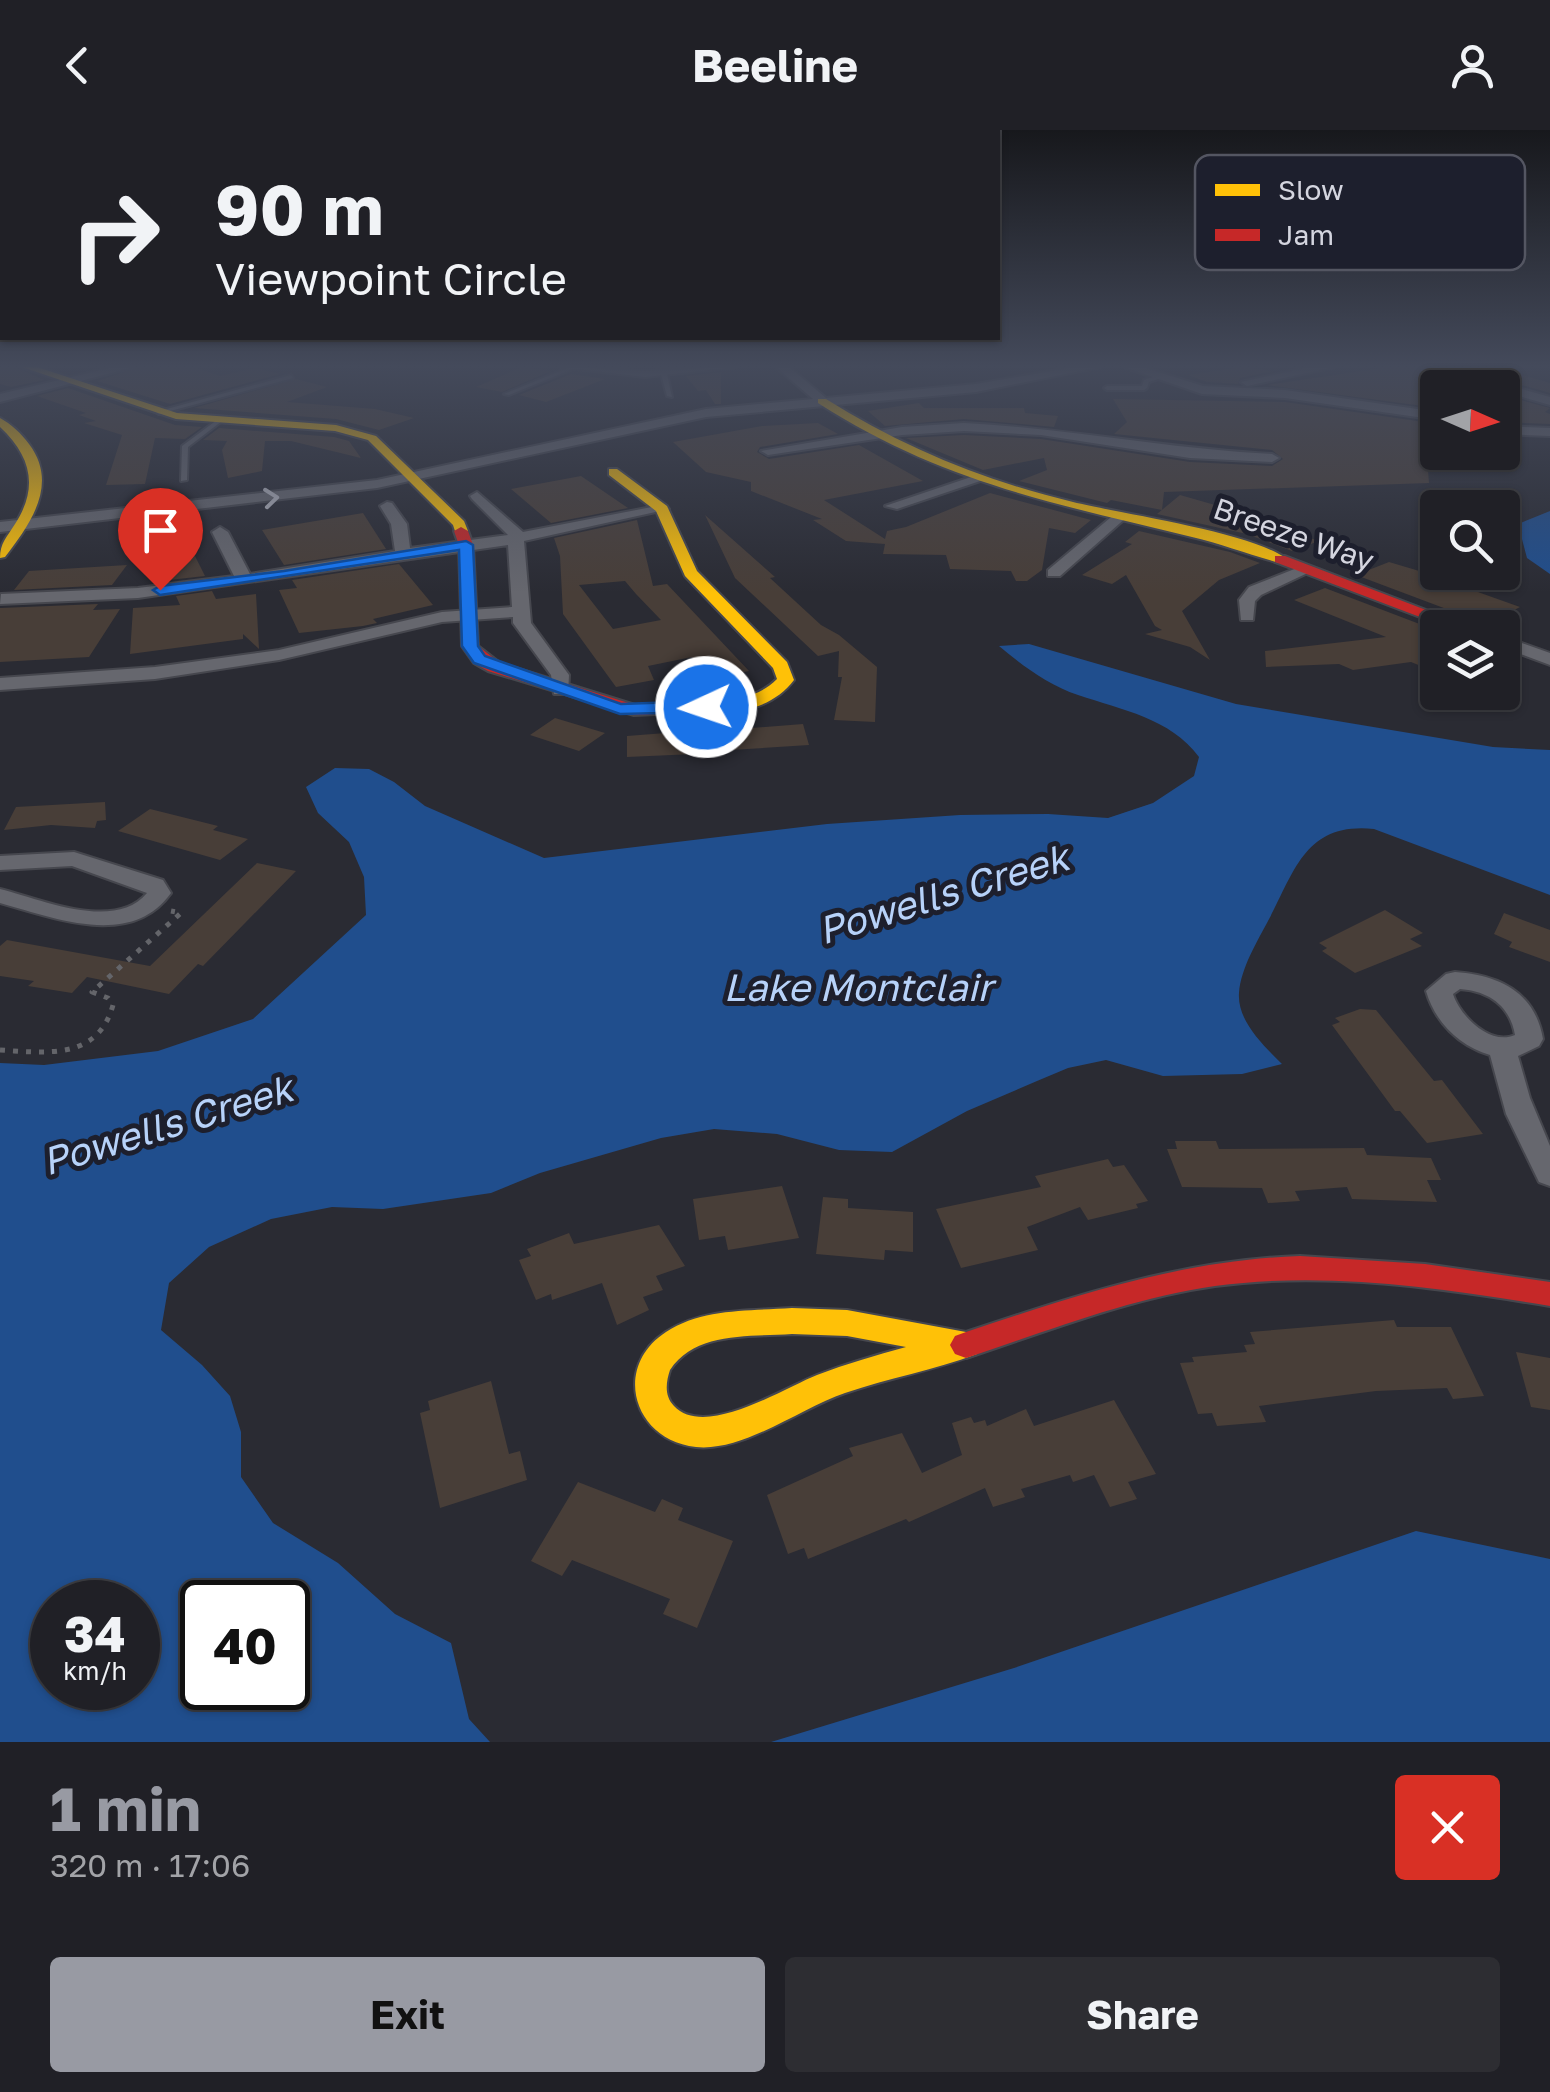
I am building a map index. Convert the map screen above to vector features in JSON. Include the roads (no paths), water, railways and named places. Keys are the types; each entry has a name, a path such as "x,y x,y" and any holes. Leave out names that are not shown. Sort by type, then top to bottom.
{"street":[{"path":"0,554 40,480 37,464 24,442"},
{"path":"377,442 453,514 466,545 470,646 480,659 561,690 634,710 742,705 762,701 782,688 786,680 781,666 690,573 662,509 613,472"},
{"path":"0,516 19,520 295,496 552,442"},
{"path":"768,451 830,442"},
{"name":"Breeze Way","path":"889,442 979,479 1043,499 1209,534 1420,611"},
{"path":"1103,442 1190,454 1272,458"},
{"path":"892,506 979,479"},
{"path":"477,496 515,530 522,623 560,674 561,690"},
{"path":"387,506 398,524 402,554"},
{"path":"1,599 138,592 244,579 518,538 662,509"},
{"path":"1054,574 1122,516"},
{"path":"220,532 244,579"},
{"path":"1247,616 1247,600 1255,591 1308,569"},
{"path":"0,684 97,679 279,655 418,622 522,611"},
{"path":"1520,648 1550,659"},
{"path":"0,863 48,858 97,864 155,885 159,893 149,907 131,916 105,919 0,896"},
{"path":"1503,1049 1514,1098 1533,1146 1550,1174"},
{"path":"966,1345 847,1324 792,1322 702,1330 678,1340 658,1356 649,1374 648,1394 656,1412 673,1426 694,1433 722,1430 783,1401 850,1376 966,1345 1149,1286 1253,1270 1346,1268 1420,1274 1550,1294"}],"lane":[{"path":"183,480 185,446 190,442"}],"water":[{"path":"1550,511 1550,574 1527,558 1520,523"},
{"name":"Lake Montclair","path":"1029,644 1236,704 1493,747 1550,750 1550,895 1374,829 1332,833 1317,842 1295,868 1240,984 1240,1003 1247,1023 1282,1064 1242,1074 1163,1076 1106,1060 1068,1068 967,1111 892,1152 839,1150 777,1134 714,1129 661,1138 540,1173 491,1193 383,1209 332,1207 271,1219 209,1247 169,1283 161,1330 202,1365 230,1396 241,1432 241,1477 273,1523 338,1563 395,1614 451,1643 469,1719 490,1742 0,1742 0,1063 44,1065 158,1051 253,1019 366,915 364,877 349,842 318,813 306,787 335,768 369,769 425,806 544,858 827,824 960,815 1108,818 1153,803 1194,776 1199,757 1174,733 1144,717 1056,686 999,646"},
{"path":"1416,1531 1550,1559 1550,1742 771,1742 1014,1668"}],"water label":[{"name":"Powells Creek","path":"943,893"},
{"name":"Powells Creek","path":"167,1124"}]}
